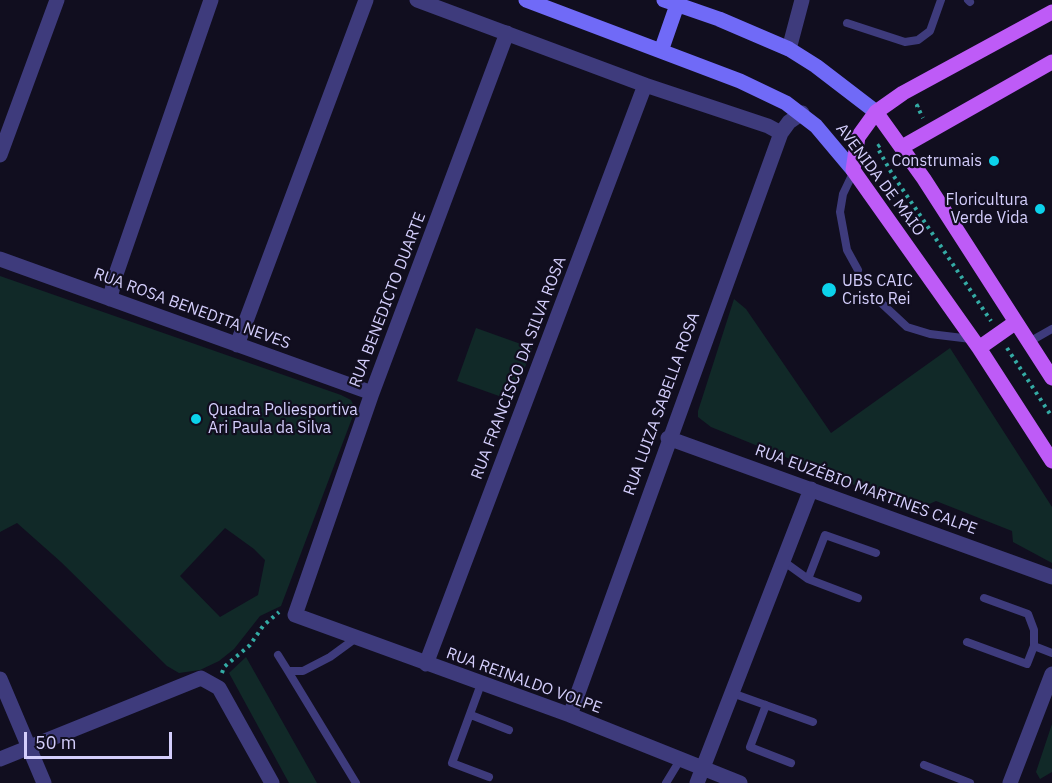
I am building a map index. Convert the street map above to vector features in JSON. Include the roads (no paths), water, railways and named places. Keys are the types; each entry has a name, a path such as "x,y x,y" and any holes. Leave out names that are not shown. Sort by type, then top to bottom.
{"main road":[{"name":"AVENIDA DE MAIO","path":"526,0 740,81 802,113 854,171 976,343 1052,461"},
{"name":"AVENIDA DE MAIO","path":"670,3 719,20 789,49 816,66 876,112 902,147 1052,378"},
{"path":"661,51 670,3"},
{"path":"854,171 858,137 876,112 903,93 1052,12"},
{"path":"902,147 1052,62"},
{"path":"976,343 1016,322"}],"street":[{"path":"0,155 57,0"},
{"path":"110,299 115,277 211,0"},
{"path":"237,345 366,0"},
{"path":"417,0 645,84 768,126 781,133"},
{"path":"789,49 802,0"},
{"name":"RUA BENEDICTO DUARTE","path":"296,612 372,393 507,33"},
{"name":"RUA FRANCISCO DA SILVA ROSA","path":"426,664 645,84"},
{"name":"RUA LUIZA SABELLA ROSA","path":"570,715 668,438 781,133 789,122 802,113"},
{"name":"RUA ROSA BENEDITA NEVES","path":"0,259 372,393"},
{"name":"RUA EUZÉBIO MARTINES CALPE","path":"668,438 1052,577"},
{"path":"700,776 811,489"},
{"name":"RUA REINALDO VOLPE","path":"296,612 356,638 570,715 681,760 700,776 740,783"},
{"path":"1010,783 1052,674"},
{"path":"0,759 201,678 219,688 272,783"},
{"path":"0,679 44,783"}],"lane":[{"path":"847,23 905,42 918,40 930,31 941,0"},
{"path":"854,171 843,194 840,212 847,250 858,270"},
{"path":"877,299 907,327 976,343"},
{"path":"1029,342 1052,329"},
{"path":"808,579 825,534 876,553"},
{"path":"783,561 808,579 858,598"},
{"path":"968,642 1027,664 1034,646 1034,630 1028,614 984,598"},
{"path":"288,671 303,671 330,657 356,638"},
{"path":"1034,646 1052,653"},
{"path":"278,655 356,783"},
{"path":"481,684 452,763 489,777"},
{"path":"732,693 813,722"},
{"path":"766,705 750,747 791,763"},
{"path":"471,715 509,730"},
{"path":"666,783 681,760"},
{"path":"924,765 970,783"}],"place":[{"name":"Construmais","path":"994,161"},
{"name":"Floricultura Verde Vida","path":"1040,209"},
{"name":"UBS CAIC Cristo Rei","path":"829,290"},
{"name":"Quadra Poliesportiva Ari Paula da Silva","path":"196,419"}]}
